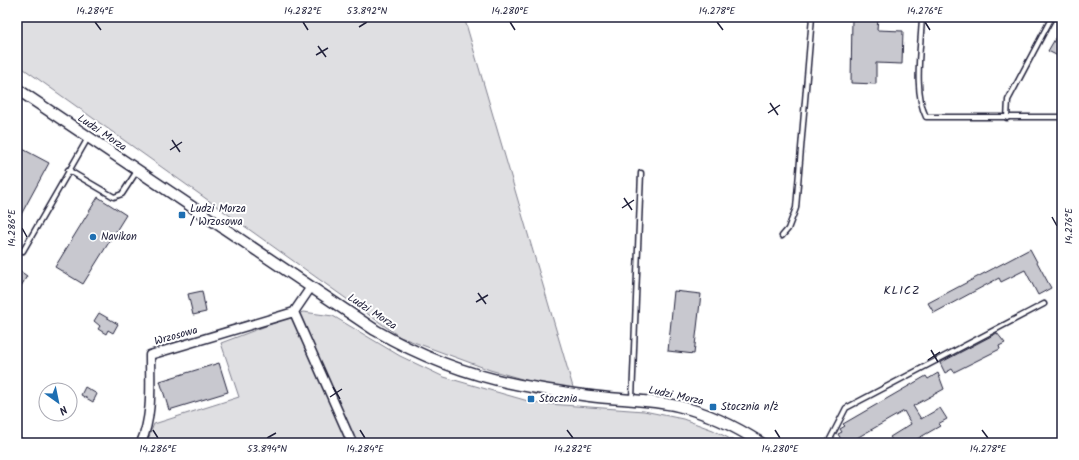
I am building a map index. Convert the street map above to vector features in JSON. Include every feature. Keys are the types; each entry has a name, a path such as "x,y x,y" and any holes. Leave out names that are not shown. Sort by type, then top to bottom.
{"street":[{"name":"Ludzi Morza","path":"17,90 375,330 403,346 448,366 485,378 535,388 679,406 708,415 728,424 761,443"},
{"path":"311,287 294,312 352,443"},
{"name":"Wrzosowa","path":"141,443 148,427 150,355 294,312"}],"lane":[{"path":"782,236 788,229 796,208 812,17"},
{"path":"922,17 920,87 922,108 926,117 1062,117"},
{"path":"1007,118 1008,100 1052,17"},
{"path":"17,248 23,251 68,170 88,138"},
{"path":"68,170 114,197 122,194 138,170"},
{"path":"632,400 642,173"},
{"path":"828,443 846,408 1044,304"},
{"path":"17,439 23,443"}],"shaded area":[{"path":"17,17 464,17 575,394 490,370 400,337 17,64"},
{"path":"303,312 333,316 400,356 444,377 535,403 644,411 683,419 713,430 738,443 146,443 154,424 239,397 221,343"}],"building":[{"path":"852,17 878,17 877,30 903,31 902,64 876,63 876,84 851,83"},
{"path":"1062,27 1062,58 1048,51"},
{"path":"17,146 49,163 17,222"},
{"name":"Navikon","path":"98,197 126,215 83,284 55,267"},
{"path":"1030,249 1051,288 1038,295 1025,270 1001,282 999,278 934,313 928,303"},
{"path":"17,269 27,276 17,293"},
{"path":"202,291 206,312 193,315 188,294"},
{"path":"674,291 701,294 694,354 668,351"},
{"path":"99,313 118,324 113,333 108,330 106,334 98,329 100,326 94,321"},
{"path":"997,333 1005,343 999,346 1000,349 954,372 952,369 945,373 940,363"},
{"path":"219,363 228,392 169,410 160,381"},
{"path":"938,373 944,389 913,406 921,419 940,408 947,419 938,424 940,426 910,443 894,443 890,437 911,424 904,411 848,443 843,443 838,434 842,432 840,429 845,426 843,424 926,376 928,379"},
{"path":"85,387 97,394 93,402 81,395"}],"place":[{"name":"Ludzi Morza / Wrzosowa","path":"182,215"},
{"name":"Navikon","path":"93,237"},
{"name":"Stocznia","path":"531,399"},
{"name":"Stocznia n/ż","path":"713,407"}],"district":[{"name":"KLICZ","path":"902,290"}]}
